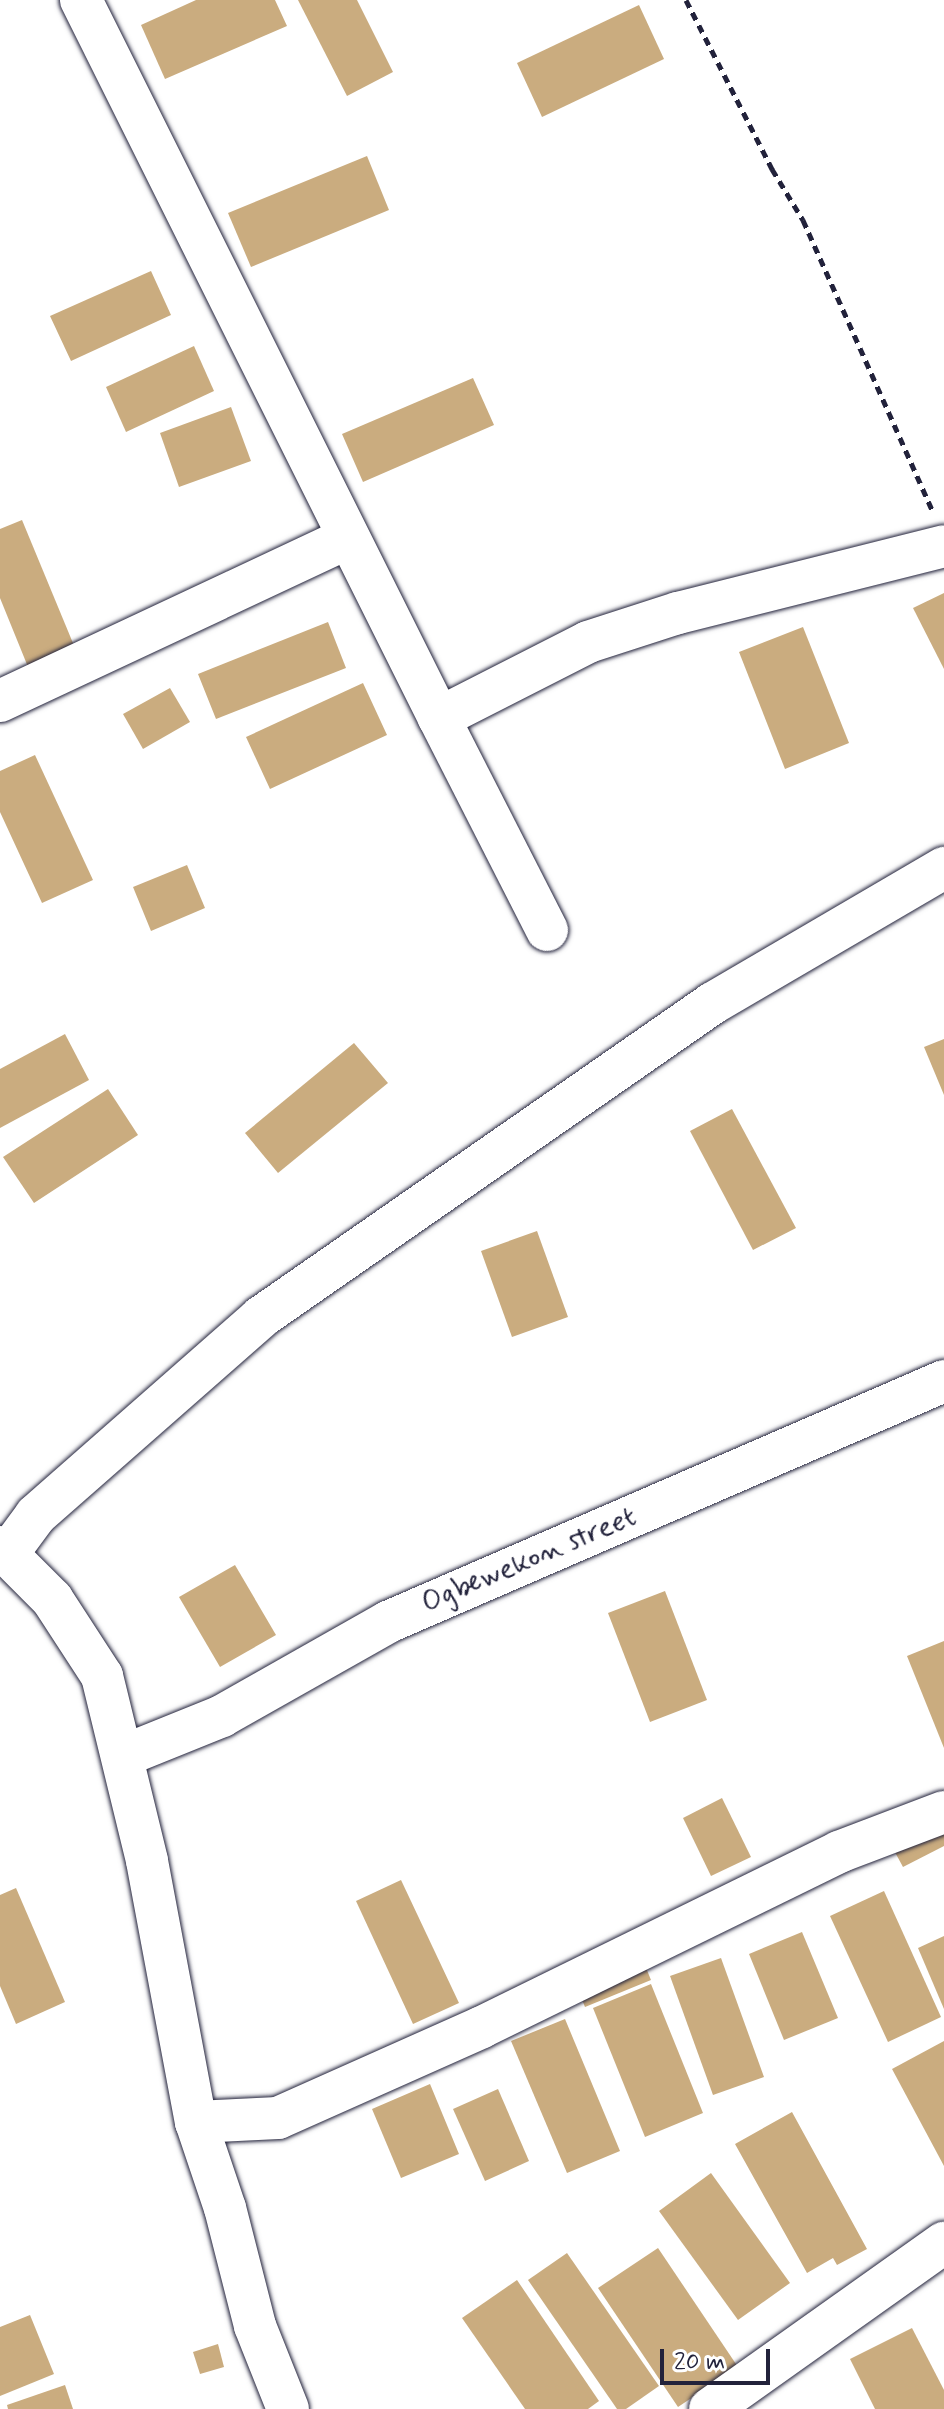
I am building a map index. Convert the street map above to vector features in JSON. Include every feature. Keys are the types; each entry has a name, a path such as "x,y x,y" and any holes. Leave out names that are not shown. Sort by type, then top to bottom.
{"street":[{"path":"81,0 547,930"},
{"path":"439,718 588,642 941,534"},
{"path":"0,701 348,538"},
{"path":"288,2409 255,2326 225,2208 196,2122 147,1861 102,1676 52,1599 4,1550 36,1515 261,1317 713,1003 944,868"},
{"name":"Ogbewekon street","path":"123,1756 222,1716 388,1622 944,1381"},
{"path":"196,2122 278,2118 482,2027 839,1852 944,1812"},
{"path":"710,2409 944,2243"}],"path":[{"path":"686,0 772,169 803,220 941,534"}],"building":[{"path":"196,0 275,0 287,26 165,79 141,25"},
{"path":"298,0 357,0 393,72 347,96"},
{"path":"639,5 664,59 542,117 517,63"},
{"path":"367,156 389,210 251,267 228,213"},
{"path":"151,271 171,315 71,361 50,316"},
{"path":"194,346 214,391 126,432 106,387"},
{"path":"473,378 494,425 363,482 342,434"},
{"path":"231,407 251,461 179,487 160,433"},
{"path":"22,520 75,648 28,667 0,598 0,529"},
{"path":"944,593 944,669 913,608"},
{"path":"328,622 346,668 216,719 198,674"},
{"path":"803,627 849,743 785,769 739,652"},
{"path":"363,683 387,735 270,789 246,737"},
{"path":"170,688 190,722 143,749 123,714"},
{"path":"35,755 93,880 42,903 0,812 0,771"},
{"path":"187,865 205,908 151,931 133,887"},
{"path":"65,1034 89,1080 0,1128 0,1069"},
{"path":"944,1039 944,1095 924,1047"},
{"path":"354,1043 388,1083 278,1173 245,1133"},
{"path":"108,1089 138,1135 34,1203 3,1157"},
{"path":"732,1109 796,1228 753,1250 690,1131"},
{"path":"537,1231 568,1317 512,1337 481,1251"},
{"path":"235,1565 276,1635 220,1667 179,1597"},
{"path":"665,1591 707,1700 650,1722 608,1613"},
{"path":"944,1641 944,1748 907,1656"},
{"path":"722,1798 751,1857 711,1876 683,1818"},
{"path":"944,1815 944,1846 903,1867 890,1843"},
{"path":"401,1880 459,2003 413,2024 356,1901"},
{"path":"16,1888 65,2002 16,2024 0,1986 0,1895"},
{"path":"884,1891 941,2017 888,2042 830,1916"},
{"path":"802,1932 838,2018 784,2040 749,1954"},
{"path":"944,1936 944,2009 918,1948"},
{"path":"642,1958 651,1980 585,2007 576,1985"},
{"path":"721,1958 764,2077 713,2095 670,1976"},
{"path":"651,1984 703,2113 645,2137 593,2008"},
{"path":"565,2019 620,2151 567,2173 511,2041"},
{"path":"944,2041 944,2166 892,2069"},
{"path":"430,2084 459,2154 401,2178 372,2109"},
{"path":"498,2089 529,2161 485,2181 453,2109"},
{"path":"792,2112 867,2249 837,2265 833,2258 807,2273 735,2144"},
{"path":"711,2173 790,2283 738,2320 659,2211"},
{"path":"658,2248 738,2367 678,2407 598,2288"},
{"path":"567,2253 659,2386 626,2409 617,2409 528,2280"},
{"path":"517,2280 599,2401 588,2409 525,2409 462,2318"},
{"path":"30,2315 54,2374 0,2396 0,2327"},
{"path":"912,2328 944,2390 944,2409 875,2409 850,2359"},
{"path":"218,2344 224,2367 200,2374 193,2352"},
{"path":"65,2385 73,2409 8,2409 7,2405"}]}
